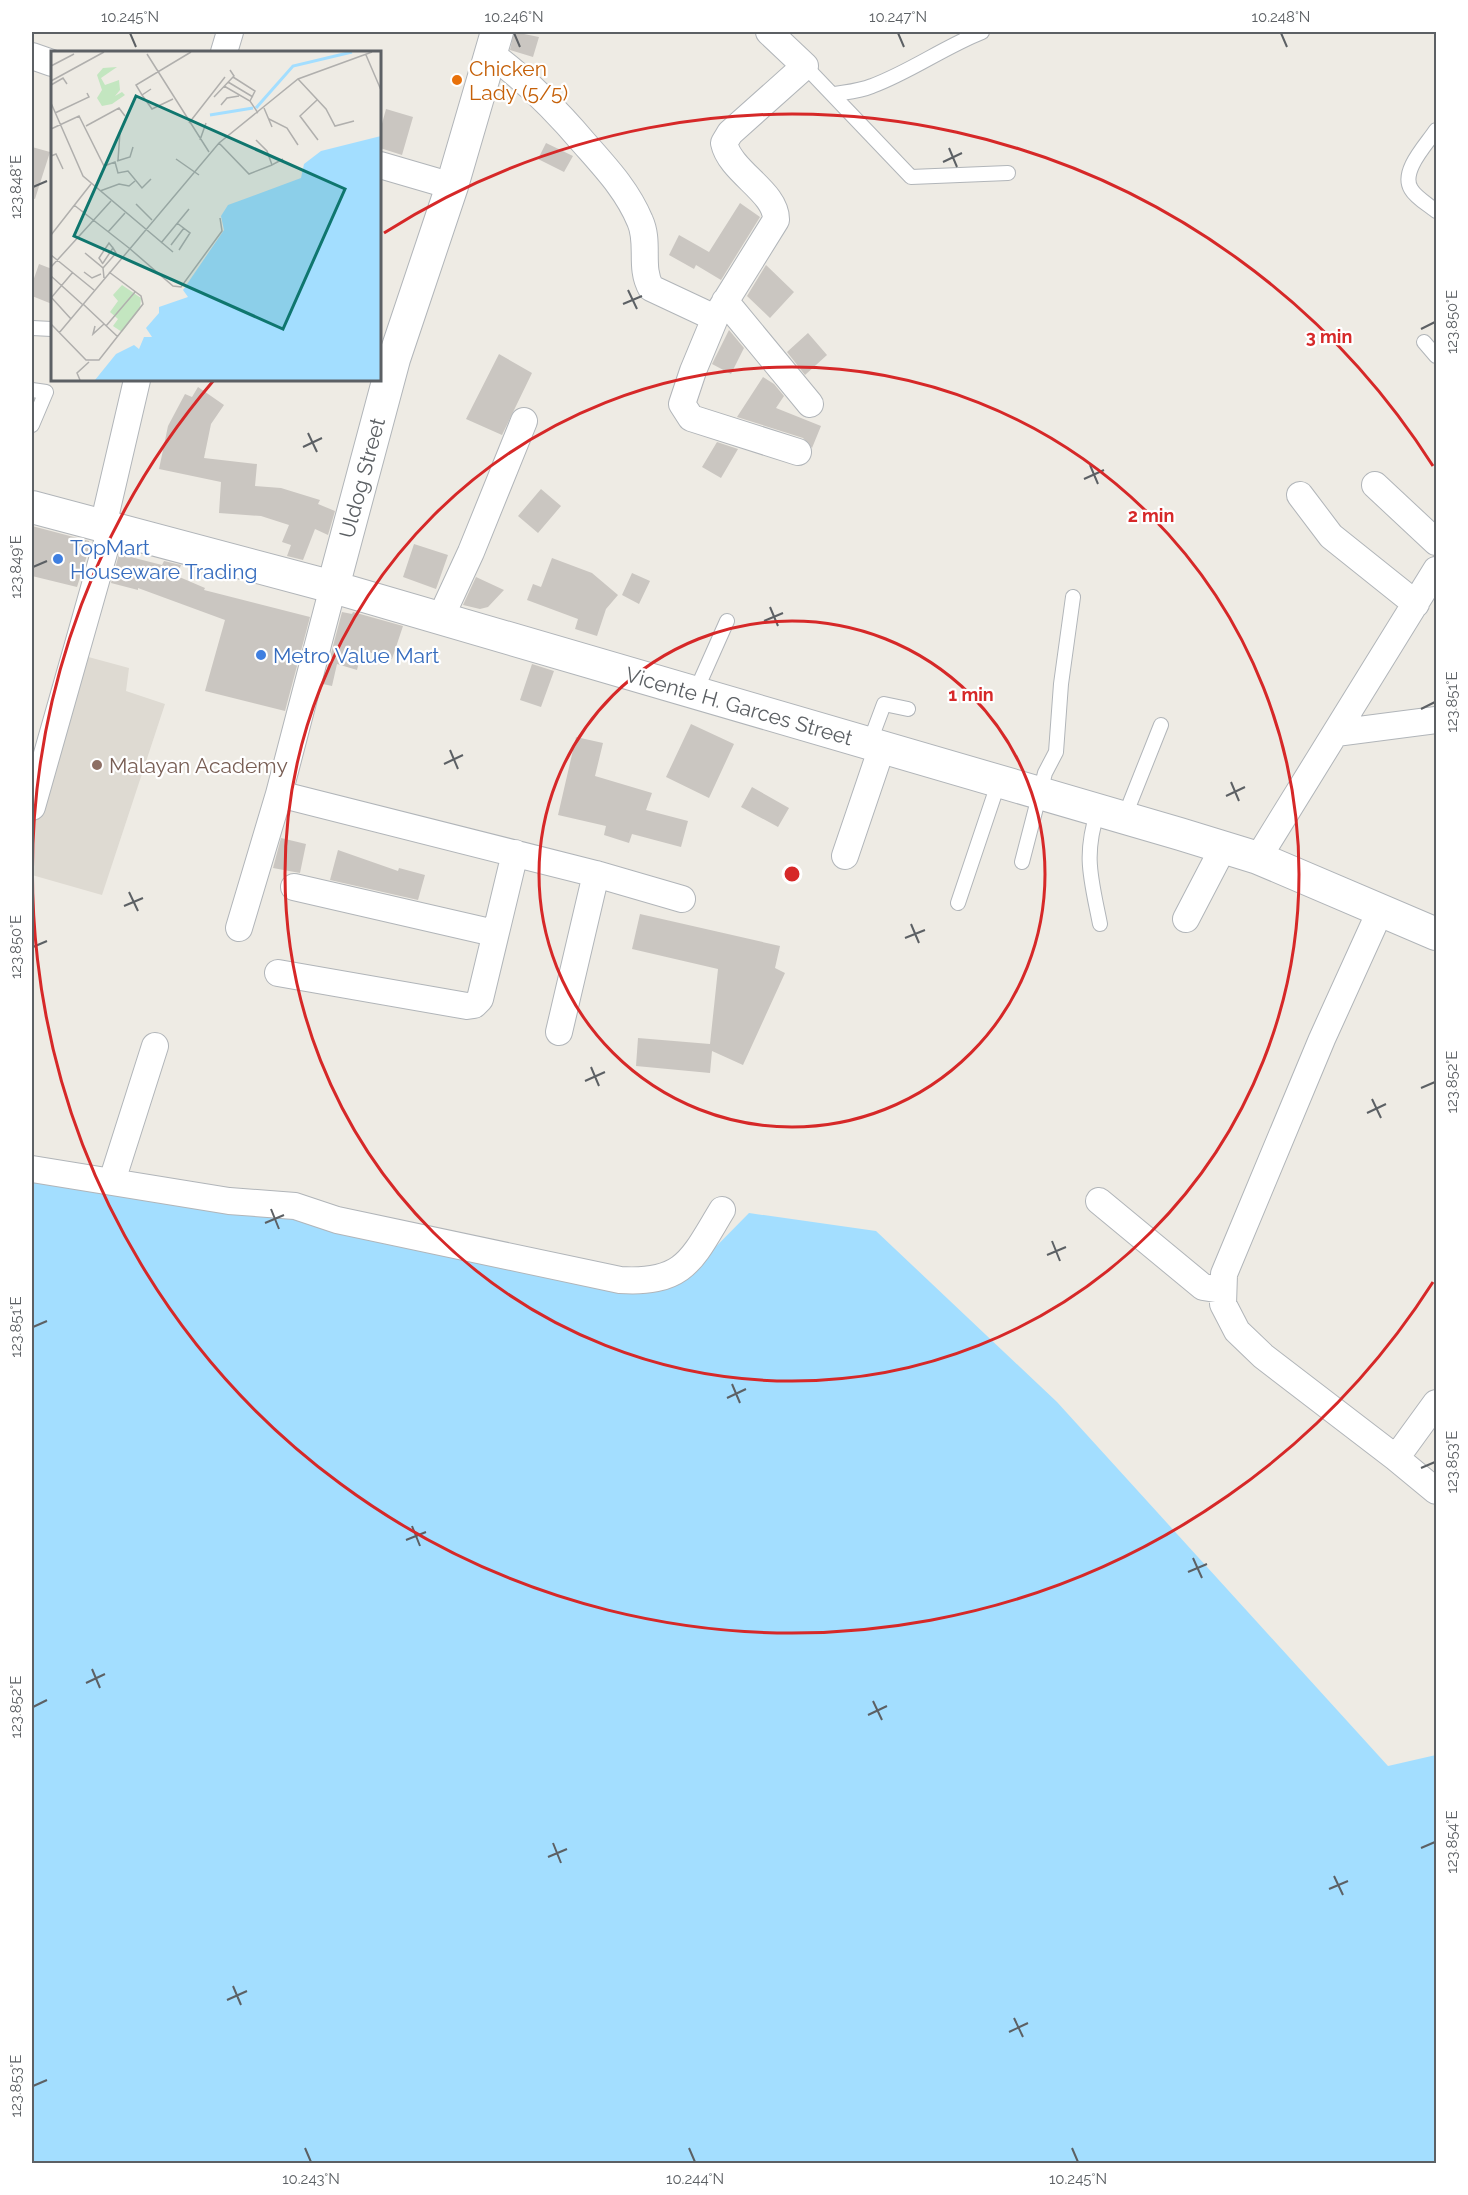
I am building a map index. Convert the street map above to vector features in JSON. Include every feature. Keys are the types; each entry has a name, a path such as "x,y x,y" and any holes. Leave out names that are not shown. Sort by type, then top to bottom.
{"street":[{"path":"224,51 230,32"},
{"path":"769,32 805,66 730,133 724,143 731,158 777,213 776,220 720,309 683,399 685,411 691,418 798,452"},
{"path":"494,43 606,166 626,192 646,236 644,270 651,288 720,309 810,404"},
{"name":"Uldog Street","path":"239,928 279,794 333,587 387,357 452,186 494,43"},
{"path":"32,56 51,63"},
{"path":"381,165 452,186"},
{"path":"32,807 107,527 137,381"},
{"path":"440,619 471,552 524,421"},
{"path":"1375,485 1437,542"},
{"path":"1300,495 1331,536 1416,604"},
{"name":"Vicente H. Garces Street","path":"32,507 333,587 1258,858 1437,934"},
{"path":"1258,858 1437,570"},
{"path":"1336,733 1437,720"},
{"path":"845,856 876,745"},
{"path":"279,794 515,853 682,898"},
{"path":"1186,919 1222,848"},
{"path":"278,973 474,1005 480,999 515,853"},
{"path":"559,1032 596,874"},
{"path":"294,887 494,933"},
{"path":"1381,909 1322,1039 1224,1274 1223,1305 1228,1318 1250,1344 1437,1491"},
{"path":"112,1180 155,1046"},
{"path":"32,1169 112,1180 229,1201 295,1206 337,1220 620,1280 645,1282 672,1275 688,1263 722,1210"},
{"path":"1099,1201 1203,1287 1222,1290"},
{"path":"1396,1458 1437,1403"}],"lane":[{"path":"835,94 870,87 910,69 957,41 982,32"},
{"path":"805,66 835,94 911,177 1008,173"},
{"path":"1437,130 1415,160 1408,176 1411,189 1437,211"},
{"path":"32,328 51,329"},
{"path":"1424,342 1437,356"},
{"path":"32,425 39,391 52,381"},
{"path":"1022,862 1045,773 1056,752 1061,684 1073,597"},
{"path":"695,693 727,621"},
{"path":"876,745 884,704 908,709"},
{"path":"1100,924 1087,858 1091,831 1111,814 1161,725"},
{"path":"958,903 999,781"}],"shaded area":[{"name":"Malayan Academy","path":"81,655 129,668 126,691 165,704 102,895 32,875 32,825"}],"water":[{"path":"32,1175 303,1212 427,1248 689,1274 749,1213 876,1231 1057,1402 1388,1766 1436,1755 1436,2163 32,2164"}],"building":[{"path":"514,32 539,37 533,57 510,50"},
{"path":"386,109 413,117 402,155 381,148 381,127"},
{"path":"546,143 573,156 564,172 538,159"},
{"path":"32,147 50,152 35,199 32,198"},
{"path":"740,203 760,217 721,280 696,265 694,269 669,255 679,235 709,252"},
{"path":"39,264 51,269 51,304 32,296 32,284"},
{"path":"766,265 794,292 770,318 747,296"},
{"path":"729,330 744,348 731,374 712,364"},
{"path":"808,333 827,355 805,375 787,352"},
{"path":"499,354 532,373 502,435 466,419"},
{"path":"763,377 774,384 784,396 776,408 821,426 812,448 803,438 737,417"},
{"path":"198,387 224,405 211,424 204,458 257,464 255,486 281,488 320,500 318,504 335,511 328,535 315,529 303,560 287,556 291,545 282,542 289,525 261,516 219,513 221,482 159,469 168,426 185,394 192,397"},
{"path":"717,442 738,449 721,478 702,467"},
{"path":"541,489 561,506 538,533 518,516"},
{"name":"TopMart Houseware Trading","path":"32,526 89,541 90,546 77,587 32,576"},
{"path":"414,544 448,555 436,589 403,577"},
{"name":"Metro Value Mart","path":"119,554 162,565 164,561 181,565 177,576 205,588 204,590 310,617 285,711 205,691 225,620 138,588 138,590 111,583"},
{"path":"552,558 592,573 618,595 606,609 597,636 575,629 578,619 527,600 533,584 541,587"},
{"path":"632,573 650,581 639,604 622,595"},
{"path":"476,577 504,590 488,607 480,609 463,605"},
{"path":"342,612 352,614 353,612 403,626 392,659 362,650 357,670 337,664 332,686 323,684"},
{"path":"532,664 554,671 541,707 520,700"},
{"path":"691,724 734,744 709,798 666,777"},
{"path":"576,737 603,743 595,776 652,793 646,810 688,821 681,847 632,834 629,843 604,835 606,826 558,815"},
{"path":"752,787 789,808 778,827 741,807"},
{"path":"281,838 306,844 300,873 273,868"},
{"path":"338,850 398,871 399,868 425,875 418,900 330,880"},
{"path":"640,914 780,946 775,968 785,973 743,1065 712,1051 710,1073 636,1066 638,1038 710,1044 718,969 632,949"}],"place":[{"name":"Chicken Lady (5/5)","path":"457,80"},
{"name":"TopMart Houseware Trading","path":"58,559"},
{"name":"Metro Value Mart","path":"261,655"},
{"name":"Malayan Academy","path":"97,765"}]}
